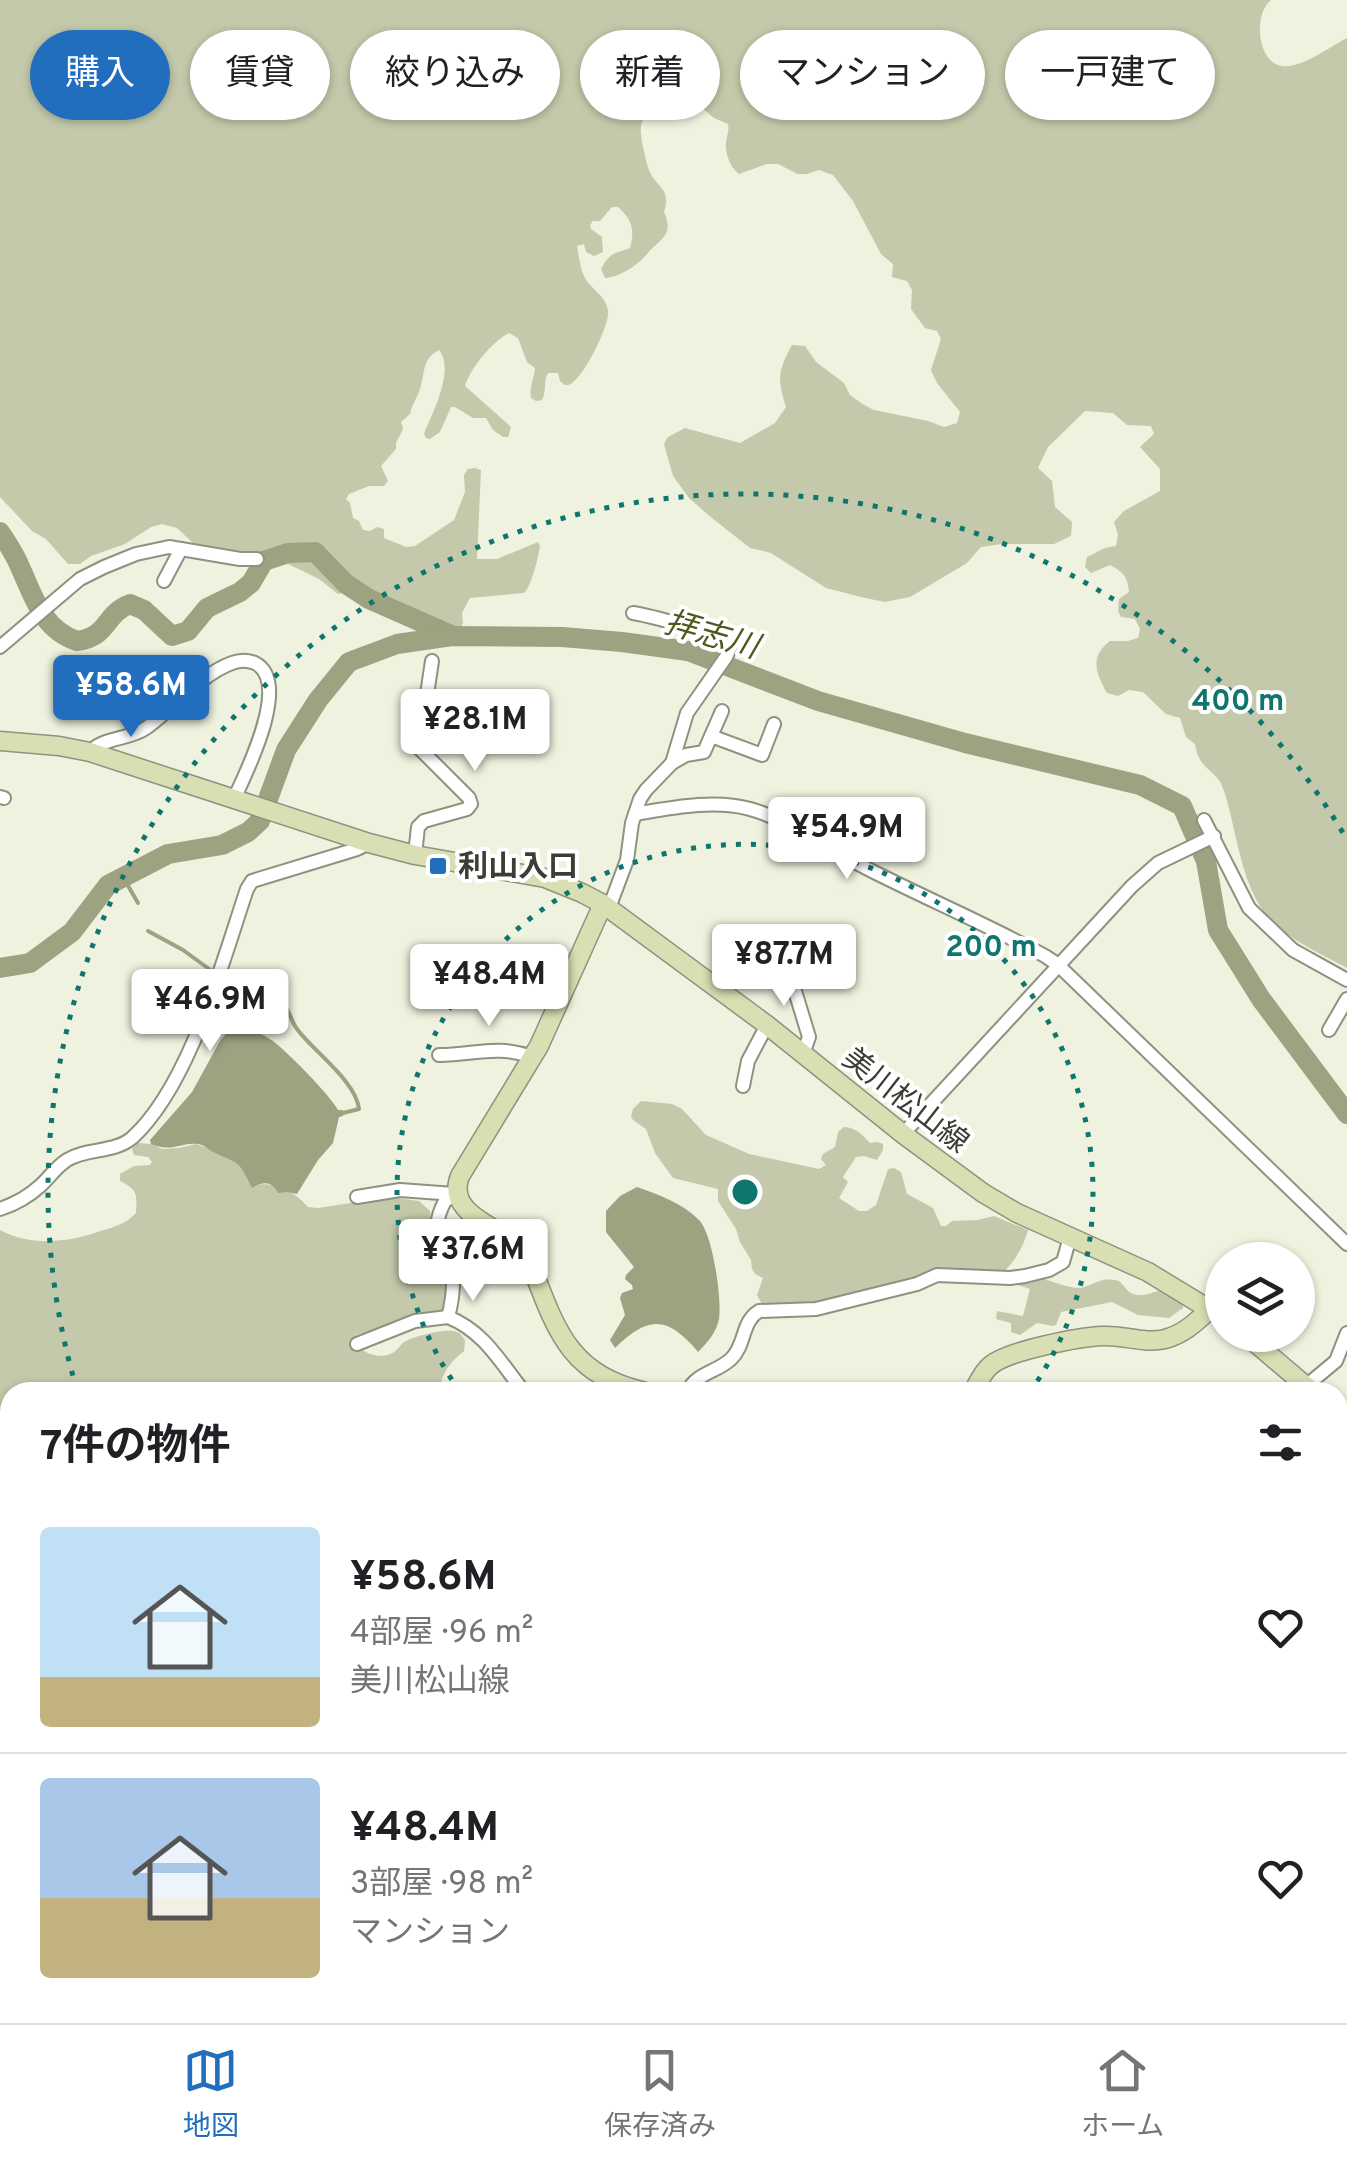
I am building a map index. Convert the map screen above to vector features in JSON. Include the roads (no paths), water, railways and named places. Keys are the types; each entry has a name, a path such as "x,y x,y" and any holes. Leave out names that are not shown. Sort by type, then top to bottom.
{"main road":[{"name":"美川松山線","path":"0,741 90,752 415,856 561,884 606,906 721,990 982,1193 1017,1213 1148,1272 1205,1306"},
{"path":"606,906 548,1029 460,1176 456,1194 466,1211 518,1242 526,1252 557,1328 574,1354 610,1382"},
{"path":"979,1382 1002,1357 1101,1336 1162,1340 1205,1319"},
{"path":"1266,1352 1302,1382"}],"street":[{"path":"0,646 80,580 157,548 257,558"},
{"path":"164,581 182,548"},
{"path":"634,613 664,618 733,641 687,712 672,763"},
{"path":"90,752 100,743 145,730 218,670 238,661 257,664 269,689 268,702 243,802"},
{"path":"415,856 418,827 424,821 467,809 471,804 419,748 432,662"},
{"path":"606,906 627,860 635,814 646,790 672,763 686,755 704,752 722,711"},
{"path":"711,736 762,754 775,732"},
{"path":"635,814 716,806 750,809 1057,964 1347,1244"},
{"path":"1204,820 1249,908 1293,950 1347,980"},
{"path":"903,1134 1132,886 1158,863 1212,836"},
{"path":"0,1209 17,1203 76,1155 132,1138 151,1114 188,1052 252,881 369,843"},
{"path":"721,990 758,968 792,965 794,991 810,1037 803,1054"},
{"path":"1337,1025 1347,1000"},
{"path":"743,1086 748,1061 767,1026"},
{"path":"439,1055 495,1050 532,1056"},
{"path":"357,1196 400,1190 456,1194"},
{"path":"448,1318 453,1277 450,1255 437,1227 444,1201 456,1194"},
{"path":"693,1382 731,1360 752,1315 759,1311 816,1309 917,1284 937,1275 1025,1276 1050,1270 1063,1262 1070,1237"},
{"path":"357,1344 415,1321 448,1318 486,1342 516,1382"},
{"path":"1316,1382 1336,1361 1347,1333"}],"waterway":[{"path":"0,532 47,620 77,641 95,635 115,613 130,604 144,610 172,636 188,631 207,608 251,583 264,561 288,553 315,552 346,584 369,599 451,635"},
{"name":"拝志川","path":"0,968 30,963 72,932 108,885 168,854 222,845 248,832 260,821 286,750 318,700 349,662 397,644 452,636 622,642 688,651 818,701 965,743 1140,785 1182,806 1206,861 1218,930 1261,999 1347,1114"},
{"path":"123,877 138,903"},
{"path":"148,931 216,974"},
{"path":"223,977 284,1006 297,1029 356,1098 359,1109 343,1113"}],"place":[{"name":"利山入口","path":"438,866"}]}
